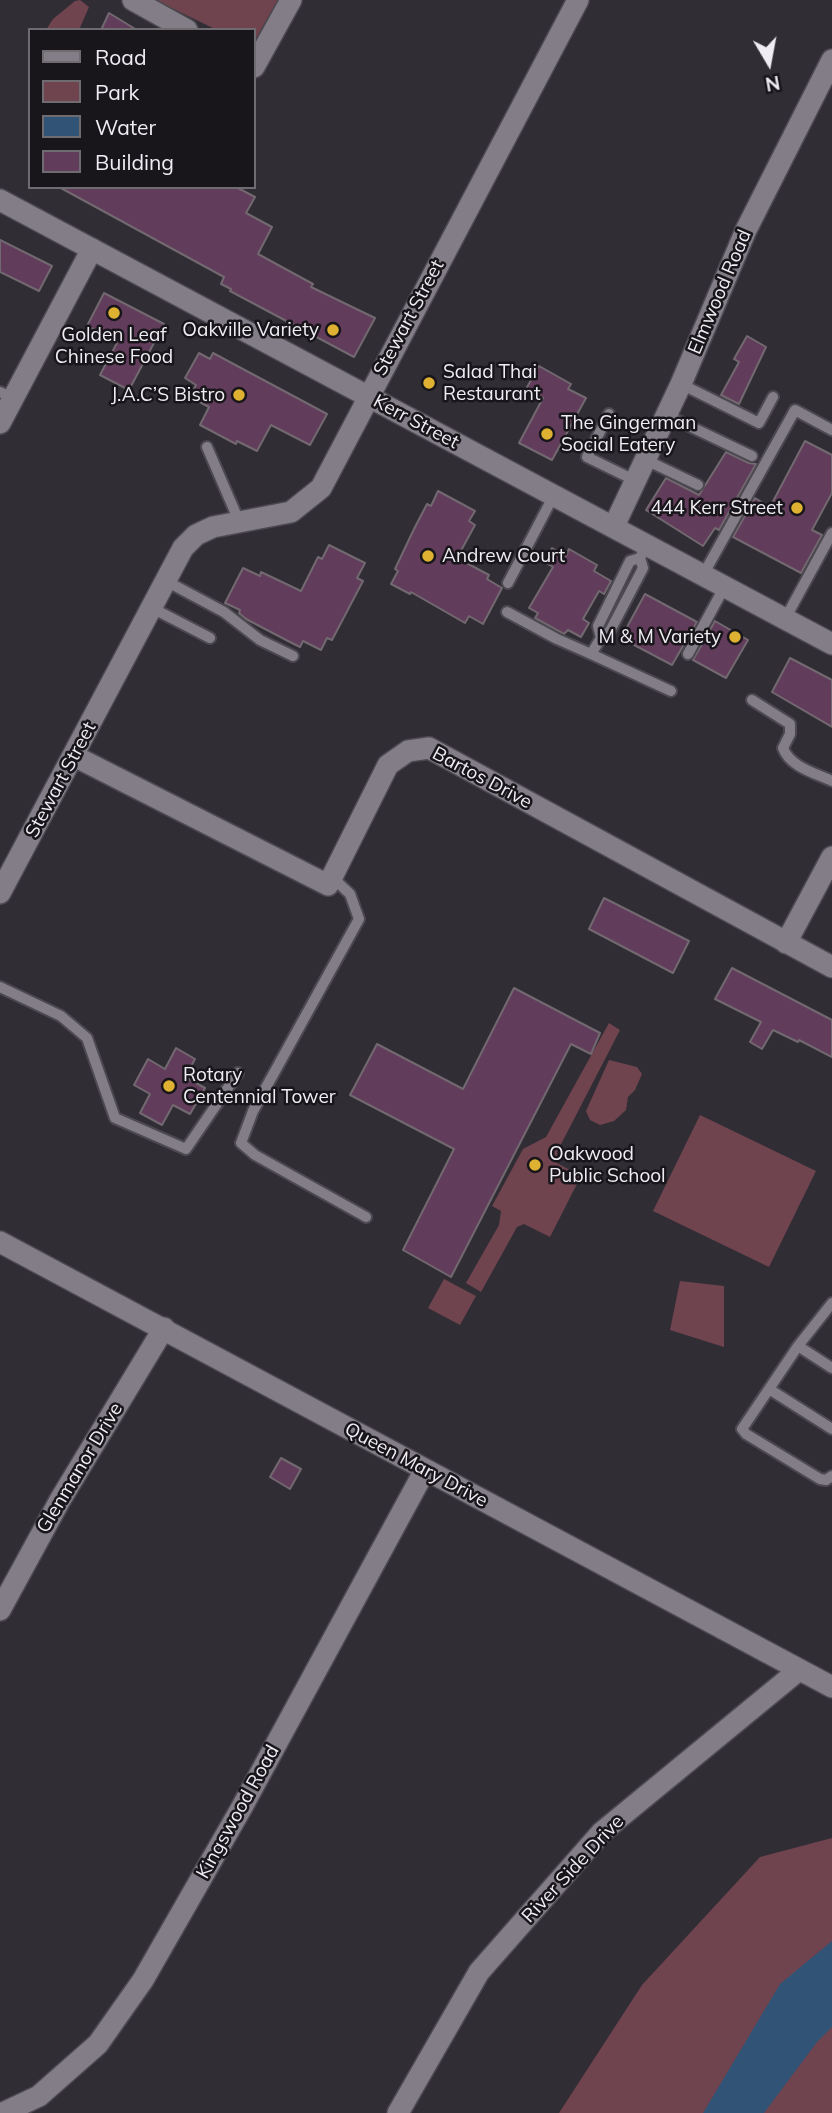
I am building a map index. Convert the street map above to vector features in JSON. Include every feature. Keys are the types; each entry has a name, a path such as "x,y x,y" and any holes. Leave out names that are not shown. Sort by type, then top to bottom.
{"street":[{"path":"133,0 183,28"},
{"path":"256,63 292,0"},
{"name":"Stewart Street","path":"0,893 183,548 196,535 213,527 291,512 321,488 578,0"},
{"name":"Elmwood Road","path":"614,526 681,384 746,230 832,60"},
{"name":"Kerr Street","path":"0,200 614,526 643,551 703,575 832,644"},
{"path":"0,423 6,395 92,249"},
{"name":"Bartos Drive","path":"332,877 388,765 408,751 429,748 832,967"},
{"path":"74,756 328,885 332,877"},
{"path":"786,943 832,857"},
{"name":"Queen Mary Drive","path":"0,1242 832,1687"},
{"name":"Glenmanor Drive","path":"0,1610 60,1500 164,1328"},
{"name":"Kingswood Road","path":"3,2113 38,2096 98,2044 143,1980 248,1795 425,1470"},
{"name":"River Side Drive","path":"398,2113 479,1972 602,1832 799,1670"}],"lane":[{"path":"681,384 759,423 773,397"},
{"path":"703,575 795,410 832,430"},
{"path":"609,414 587,457 634,480"},
{"path":"666,415 752,456"},
{"path":"207,447 239,522"},
{"path":"644,459 698,485"},
{"path":"508,583 554,495"},
{"path":"785,619 832,533"},
{"path":"591,654 601,638 598,626 630,561 643,551"},
{"path":"166,581 224,612 260,640 293,656"},
{"path":"688,654 725,586"},
{"path":"152,608 211,638"},
{"path":"507,612 557,639 671,691"},
{"path":"752,700 790,724 790,734 783,748 787,757 832,781"},
{"path":"332,877 350,894 359,919 253,1111 240,1143 255,1155 366,1217"},
{"path":"0,987 61,1016 87,1038 115,1118 186,1149 238,1073"},
{"path":"832,1303 798,1346 743,1427 743,1433 820,1479 825,1480 832,1476"},
{"path":"798,1346 832,1368"},
{"path":"769,1389 832,1429"}],"green space":[{"path":"80,0 89,7 80,28 47,28 53,19"},
{"path":"155,0 278,0 256,38 256,28 213,28"},
{"path":"609,1023 620,1030 557,1152 557,1163 581,1176 550,1237 524,1224 517,1227 481,1292 466,1283 499,1225 501,1211 492,1206 523,1149 546,1137"},
{"path":"609,1060 637,1067 642,1074 635,1090 628,1097 626,1110 614,1121 600,1125 590,1120 586,1111"},
{"path":"700,1115 816,1171 769,1267 653,1211"},
{"path":"444,1279 476,1296 460,1325 428,1308"},
{"path":"680,1281 724,1286 724,1347 670,1330"},
{"path":"832,1838 832,2113 559,2113 642,1985 760,1857"}],"water":[{"path":"832,1941 832,2027 817,2042 764,2113 703,2113 780,1984"}],"building":[{"path":"109,13 134,28 102,28"},
{"path":"63,189 240,189 255,197 246,213 272,227 258,254 313,284 311,287 375,318 354,357 230,291 231,289 221,284 224,277"},
{"path":"0,240 52,266 39,291 0,272"},
{"path":"104,293 164,324 129,390 100,375 118,341 87,326"},
{"path":"747,336 766,347 739,404 721,395 739,362 734,359"},
{"path":"199,353 210,359 213,353 327,414 310,445 271,425 257,451 237,441 236,444 200,425 209,407 190,397 196,385 185,378"},
{"path":"539,366 571,384 568,389 586,398 552,460 519,443 543,398 526,389"},
{"name":"444 Kerr Street","path":"805,441 832,455 832,493 812,530 822,535 801,573 733,537 755,498 770,507"},
{"path":"726,452 756,464 719,530 715,528 703,546 646,510 666,478 699,495"},
{"name":"Andrew Court","path":"438,491 475,511 469,521 475,525 457,558 489,575 487,579 502,588 483,624 469,616 465,623 411,592 410,594 391,584 414,529 427,504 431,506"},
{"path":"329,545 365,563 357,578 363,581 332,640 327,638 321,650 303,641 300,647 246,619 239,613 240,610 225,603 243,568 260,576 261,572 301,591 318,557 322,559"},
{"path":"552,548 566,556 569,549 597,565 594,571 611,581 604,594 599,591 583,619 589,623 581,637 568,630 564,634 535,618 538,613 529,608 553,567 544,562"},
{"path":"645,594 697,622 672,665 621,638"},
{"path":"715,621 748,640 726,678 693,660"},
{"path":"790,658 832,680 832,727 772,692"},
{"path":"604,898 689,941 673,973 589,929"},
{"path":"732,968 832,1020 832,1057 773,1030 762,1049 750,1042 761,1022 715,999"},
{"path":"514,988 600,1033 591,1054 571,1044 451,1277 403,1250 454,1149 350,1095 377,1044 463,1089"},
{"name":"Rotary Centennial Tower","path":"176,1048 195,1059 185,1077 205,1088 190,1114 173,1105 162,1125 140,1113 150,1094 134,1085 148,1059 165,1069"},
{"path":"281,1458 301,1469 290,1489 270,1477"}],"place":[{"name":"Golden Leaf Chinese Food","path":"114,313"},
{"name":"Oakville Variety","path":"333,330"},
{"name":"Salad Thai Restaurant","path":"429,383"},
{"name":"J.A.C’S Bistro","path":"239,395"},
{"name":"The Gingerman Social Eatery","path":"547,434"},
{"name":"444 Kerr Street","path":"797,508"},
{"name":"Andrew Court","path":"428,556"},
{"name":"M & M Variety","path":"735,637"},
{"name":"Rotary Centennial Tower","path":"169,1086"},
{"name":"Oakwood Public School","path":"535,1165"}]}
